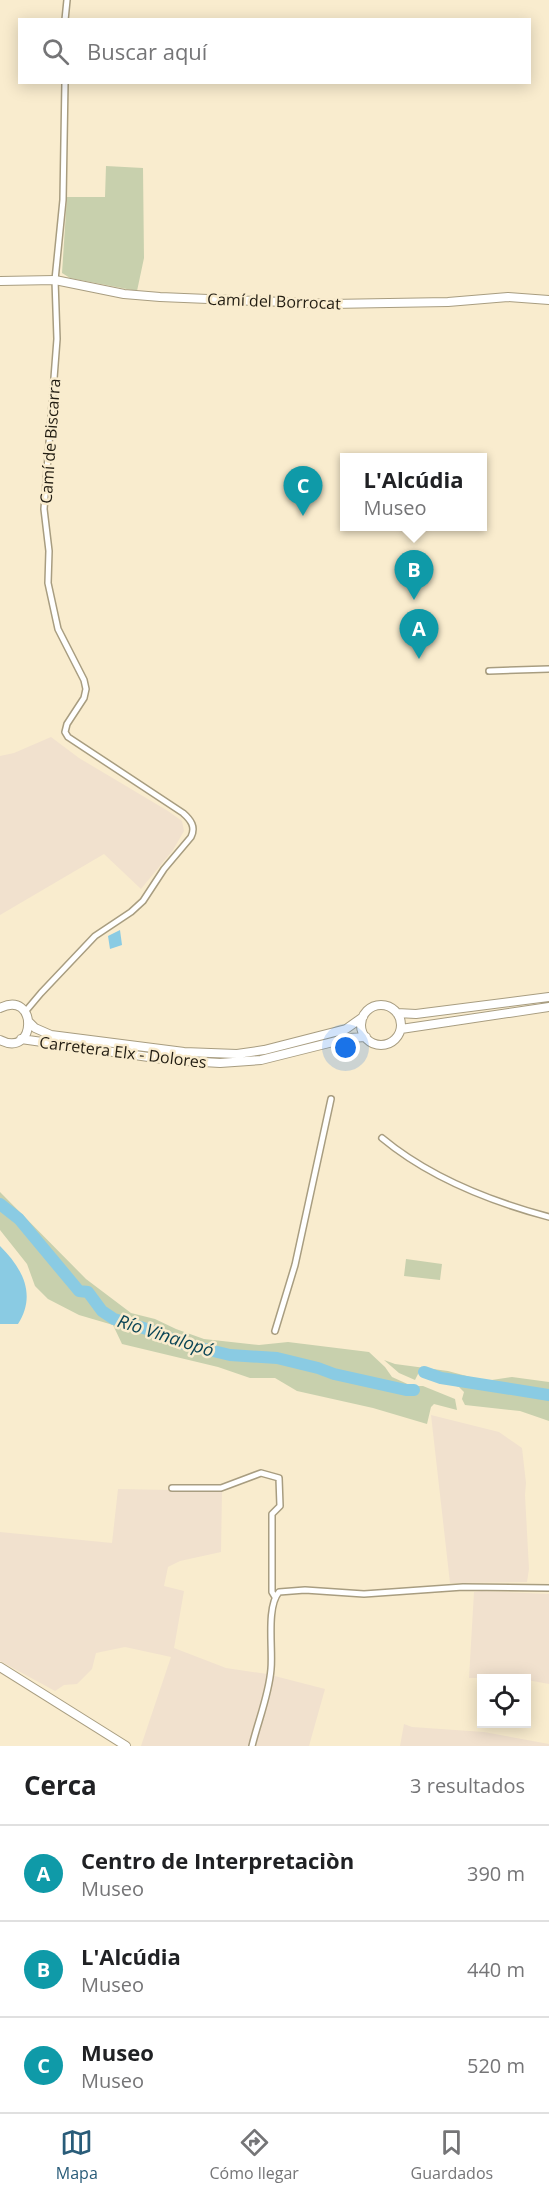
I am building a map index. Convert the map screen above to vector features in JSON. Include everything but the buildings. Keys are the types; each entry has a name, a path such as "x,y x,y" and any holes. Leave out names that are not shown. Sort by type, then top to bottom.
{"main road":[{"name":"Camí del Borrocat","path":"0,281 55,280 124,294 330,304 448,302 508,297 549,300"},
{"path":"397,1013 416,1014 549,997"},
{"path":"0,1008 12,1005 25,1012 29,1022 28,1032 21,1039"},
{"path":"378,1006 389,1007 397,1013 401,1021 401,1029 397,1038 386,1044 375,1044 366,1037 362,1030 363,1017 368,1010 378,1006"},
{"path":"401,1029 549,1007"},
{"name":"Carretera Elx - Dolores","path":"29,1022 34,1028 51,1035 184,1052 237,1054 264,1050 346,1029 363,1017"},
{"name":"Carretera Elx - Dolores","path":"0,1040 10,1043 21,1039 170,1060 220,1063 261,1060 349,1038 366,1037"},
{"path":"0,1667 126,1746"}],"street":[{"path":"65,18 67,0"},
{"name":"Camí de Biscarra","path":"25,1012 95,936 131,912 143,901 164,869 191,837 193,831 191,822 183,813 68,737 65,732 67,724 84,698 86,689 84,680 58,629 48,583 49,551 44,509 57,339 55,280 63,200 65,84"},
{"path":"489,671 549,669"},
{"path":"275,1331 295,1265 331,1099"},
{"path":"382,1138 422,1168 446,1180 488,1197 549,1217"},
{"path":"172,1488 221,1488 261,1473 279,1478 280,1506 272,1514 272,1592 275,1597"},
{"path":"252,1746 272,1671 272,1610 275,1597 279,1592 290,1590 364,1594 463,1587 549,1588"}],"shaded area":[{"path":"51,737 79,758 168,811 182,821 184,831 173,850 141,889 104,854 0,915 0,756 14,753"},
{"path":"431,1415 499,1432 522,1448 526,1483 529,1569 527,1582 450,1583"},
{"path":"118,1489 222,1491 221,1552 180,1561 168,1567 164,1586 184,1591 174,1648 226,1668 267,1674 325,1689 309,1746 141,1746 171,1657 125,1647 96,1653 92,1669 77,1684 64,1685 55,1691 0,1661 0,1532 112,1543"},
{"path":"474,1592 549,1594 549,1684 531,1681 531,1674 477,1674 477,1678 469,1678"},
{"path":"404,1724 412,1727 484,1732 549,1744 549,1746 400,1746"}],"green space":[{"path":"106,166 143,168 144,258 137,291 70,278 62,273 67,197 105,197"},
{"path":"0,1192 86,1279 131,1313 155,1319 204,1339 259,1345 288,1342 369,1352 392,1377 412,1386 423,1386 455,1399 457,1410 434,1404 431,1407 427,1424 373,1408 297,1391 275,1378 250,1378 218,1367 122,1344 113,1325 79,1315 48,1299 35,1286 27,1264 0,1230"},
{"path":"406,1259 442,1264 440,1280 404,1276"},
{"path":"384,1360 395,1364 448,1371 485,1381 512,1377 549,1382 549,1421 520,1411 465,1405 462,1399 464,1392 459,1387 419,1372 415,1380 399,1373"}],"water":[{"path":"120,930 122,945 110,949 108,936"},
{"path":"0,1246 15,1263 24,1282 26,1302 24,1313 18,1324 0,1324"}],"waterway":[{"name":"Río Vinalopó","path":"0,1204 19,1219 79,1291 88,1292 102,1311 114,1319 184,1344 230,1355 277,1358 334,1374 414,1390"},
{"path":"424,1372 441,1378 549,1395"}],"place":[{"name":"Museo","path":"303,516"},
{"name":"L'Alcúdia","path":"414,600"},
{"name":"Centro de Interpretaciòn","path":"419,659"}]}
